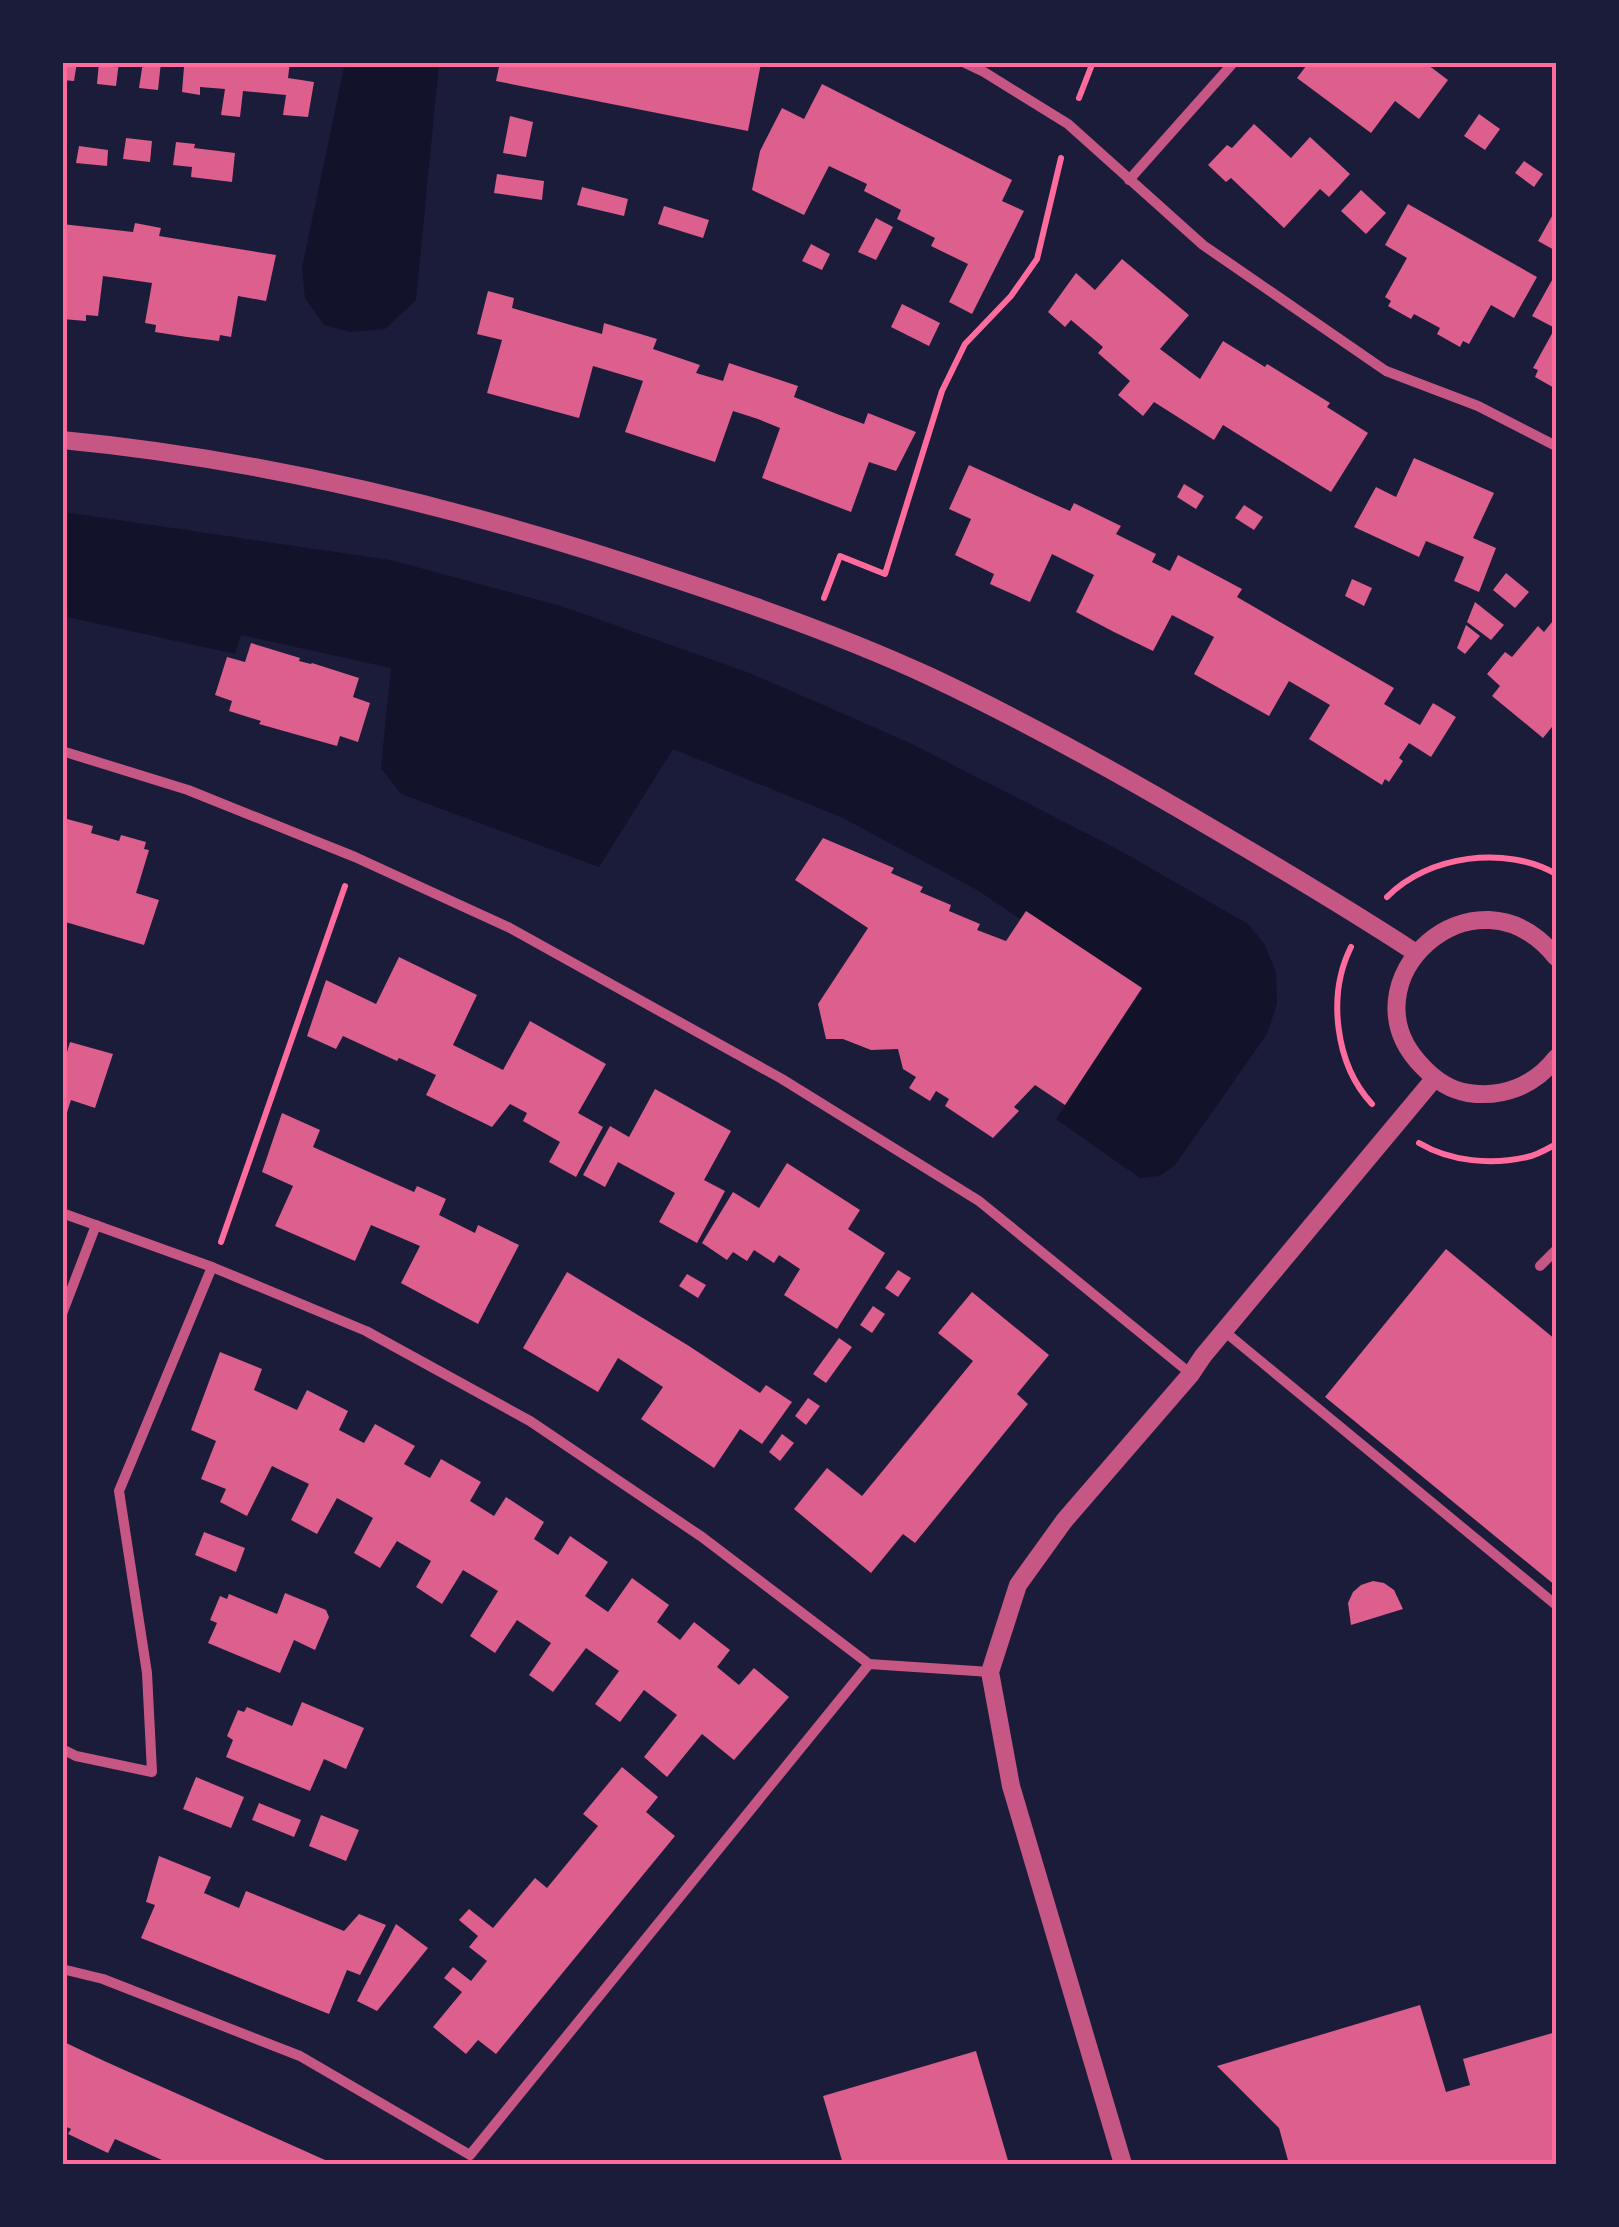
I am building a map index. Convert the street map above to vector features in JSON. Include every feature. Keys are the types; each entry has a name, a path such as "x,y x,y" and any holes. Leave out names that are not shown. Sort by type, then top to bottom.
{"street":[{"path":"963,62 1068,124 1203,245 1386,371 1478,406 1556,446"},
{"path":"1129,180 1234,62"},
{"path":"62,440 261,468 441,508 594,551 761,608 927,676 1113,770 1341,904 1416,953"},
{"path":"62,751 188,790 355,857 510,928 782,1079 979,1201 1191,1374"},
{"path":"1553,943 1521,927 1493,920 1464,922 1438,933 1416,953 1402,977 1397,1005 1401,1033 1414,1058 1434,1078 1458,1091 1484,1095 1511,1092 1535,1080 1556,1060"},
{"path":"1123,2164 1011,1786 990,1672 1018,1585 1064,1521 1191,1374 1434,1078"},
{"path":"62,1213 212,1267 366,1330 530,1422 702,1537 868,1664 990,1672"},
{"path":"62,1314 96,1225"},
{"path":"1540,1266 1556,1250"},
{"path":"62,1749 76,1756 152,1772 146,1673 119,1491 212,1267"},
{"path":"1224,1331 1556,1605"},
{"path":"62,1968 103,1979 300,2056 470,2154 868,1664"}],"path":[{"path":"811,628 840,556 885,574 942,391 964,344 1011,296 1037,259 1068,124"},
{"path":"212,1267 355,857"},
{"path":"1361,1092 1392,1126 1434,1152 1481,1162 1530,1157 1556,1144"}],"shaded area":[{"path":"345,63 439,63 416,300 385,329 351,332 324,325 305,298 302,268"},
{"path":"63,512 390,560 561,606 752,674 910,743 1119,850 1248,924 1265,945 1276,973 1277,1004 1267,1034 1175,1165 1159,1176 1140,1178 1056,1119 1143,988 1026,911 1020,919 979,891 843,818 673,749 599,867 401,794 381,768 391,668 241,635 235,654 63,616"}],"building":[{"path":"62,62 77,62 74,81 62,80"},
{"path":"99,62 119,62 116,86 97,84"},
{"path":"143,62 161,62 158,90 139,88"},
{"path":"167,62 290,62 288,78 314,82 308,117 283,115 286,95 243,91 240,117 221,115 225,89 200,87 200,95 182,92 184,67"},
{"path":"500,62 761,63 748,131 496,81"},
{"path":"1309,62 1424,62 1448,80 1419,119 1395,101 1371,133 1297,78"},
{"path":"822,84 1012,180 1002,201 1024,211 972,314 949,302 968,264 931,246 935,238 897,219 901,210 864,191 867,184 829,166 804,215 752,190 760,151 782,108 804,119"},
{"path":"1479,114 1500,129 1485,150 1464,136"},
{"path":"510,116 533,122 526,157 503,153"},
{"path":"1254,124 1291,158 1310,137 1350,174 1329,197 1320,189 1284,228 1231,178 1226,182 1208,165 1227,145 1232,148"},
{"path":"126,138 152,141 150,162 123,159"},
{"path":"176,142 235,153 232,182 191,177 192,167 173,165"},
{"path":"79,146 108,150 107,166 76,163"},
{"path":"1524,161 1543,174 1534,187 1515,173"},
{"path":"497,174 544,181 542,200 494,193"},
{"path":"582,187 628,199 624,216 577,205"},
{"path":"1361,190 1386,213 1366,234 1341,211"},
{"path":"1408,204 1537,277 1514,318 1491,305 1469,344 1463,341 1460,347 1437,334 1440,328 1414,314 1411,319 1388,306 1391,301 1385,297 1407,258 1385,245"},
{"path":"664,206 709,220 703,238 658,224"},
{"path":"1556,209 1556,251 1538,241"},
{"path":"876,218 893,227 876,260 858,252"},
{"path":"135,223 161,228 159,236 276,255 266,301 238,296 231,337 220,335 219,341 187,337 155,332 156,325 145,323 152,283 103,276 98,316 86,315 86,321 62,319 62,224 133,232"},
{"path":"811,244 830,254 822,270 802,261"},
{"path":"1122,259 1189,315 1160,349 1200,379 1223,341 1330,403 1327,407 1368,433 1331,492 1223,425 1214,440 1154,402 1143,416 1118,395 1130,381 1098,353 1103,347 1071,320 1065,327 1048,312 1076,273 1095,290"},
{"path":"1556,273 1556,389 1535,377 1538,370 1533,368 1555,328 1532,316"},
{"path":"488,291 514,298 512,308 602,334 604,323 657,339 653,349 700,365 696,373 723,381 729,363 798,386 794,397 864,424 868,413 916,432 896,471 869,462 851,512 762,478 780,428 758,419 733,411 715,462 625,432 643,381 593,366 579,418 487,393 502,340 477,334"},
{"path":"902,304 940,323 929,346 891,327"},
{"path":"1414,458 1494,493 1473,538 1496,548 1479,592 1454,581 1464,557 1426,541 1419,557 1354,527 1376,487 1396,497"},
{"path":"969,465 1070,511 1074,503 1121,526 1116,534 1156,554 1152,562 1170,571 1178,555 1242,589 1237,597 1394,688 1384,704 1420,725 1433,703 1456,717 1431,757 1409,743 1399,758 1403,761 1389,782 1385,779 1382,785 1309,739 1330,705 1289,681 1269,716 1194,674 1214,637 1172,615 1153,651 1076,612 1094,575 1052,554 1030,602 990,584 994,574 955,555 971,519 949,509"},
{"path":"1184,484 1204,496 1196,509 1177,497"},
{"path":"1244,505 1263,517 1254,530 1235,518"},
{"path":"1506,573 1529,592 1515,608 1493,590"},
{"path":"1352,579 1372,588 1364,606 1345,596"},
{"path":"1475,602 1504,625 1491,640 1467,622"},
{"path":"1556,617 1556,722 1543,738 1492,696 1500,686 1487,674 1505,652 1512,657 1538,626 1544,632"},
{"path":"1466,625 1480,636 1465,654 1457,648"},
{"path":"251,643 359,678 353,697 370,703 358,742 340,736 337,746 259,724 261,721 229,711 232,701 215,695 227,657 245,662"},
{"path":"67,819 93,826 91,833 119,841 121,835 146,842 144,849 149,850 136,893 159,900 144,945 62,921 62,824 66,825"},
{"path":"823,838 894,868 891,873 923,887 920,892 951,905 949,911 980,924 977,930 1006,941 1026,911 1142,988 1065,1105 1035,1085 1014,1107 1019,1111 993,1138 945,1106 949,1099 936,1091 930,1101 909,1088 916,1077 903,1069 898,1049 871,1050 843,1039 826,1039 818,1004 868,928 795,880"},
{"path":"399,957 477,995 453,1045 503,1070 530,1021 606,1064 578,1113 603,1127 576,1177 549,1162 560,1142 523,1121 527,1113 510,1104 492,1127 426,1095 436,1075 343,1036 336,1049 307,1036 326,980 376,1004"},
{"path":"70,1042 113,1054 95,1108 71,1100 63,1125 62,1058 65,1059"},
{"path":"655,1089 731,1131 704,1180 725,1191 697,1243 659,1222 675,1193 618,1162 605,1187 583,1175 610,1126 629,1137"},
{"path":"282,1113 320,1130 313,1147 414,1192 417,1186 446,1199 439,1215 475,1233 478,1225 519,1245 478,1324 401,1283 420,1246 371,1225 355,1261 275,1226 293,1186 262,1172"},
{"path":"787,1163 860,1210 848,1229 885,1253 837,1329 784,1295 800,1269 779,1255 774,1263 754,1250 747,1261 733,1252 727,1260 702,1243 733,1192 759,1208"},
{"path":"1446,1249 1556,1340 1556,1586 1325,1397"},
{"path":"898,1270 911,1278 898,1297 885,1288"},
{"path":"567,1272 760,1393 766,1385 792,1402 762,1444 740,1429 714,1468 641,1419 663,1387 618,1358 598,1392 523,1348"},
{"path":"687,1274 706,1285 698,1298 679,1286"},
{"path":"972,1292 1049,1355 1017,1394 1028,1404 915,1543 903,1534 871,1573 794,1509 827,1468 862,1496 973,1361 938,1333"},
{"path":"873,1306 885,1314 872,1333 860,1325"},
{"path":"839,1338 852,1347 826,1383 813,1374"},
{"path":"220,1352 262,1369 254,1390 297,1410 307,1390 348,1411 339,1430 364,1443 375,1424 415,1446 404,1464 430,1478 441,1459 481,1482 470,1501 494,1516 506,1497 544,1522 534,1539 558,1555 570,1536 608,1562 585,1596 608,1612 632,1578 669,1605 657,1622 680,1640 694,1622 730,1650 717,1667 739,1685 754,1668 789,1697 734,1760 702,1734 667,1777 644,1757 677,1715 644,1690 620,1722 595,1704 619,1671 586,1648 553,1692 529,1675 551,1643 517,1620 495,1653 470,1636 498,1591 463,1570 442,1604 416,1587 431,1561 397,1541 380,1568 354,1553 373,1518 337,1498 317,1534 291,1520 309,1484 272,1466 247,1516 220,1502 226,1489 201,1479 216,1441 191,1430"},
{"path":"808,1398 820,1406 806,1425 795,1416"},
{"path":"782,1434 794,1443 780,1461 769,1452"},
{"path":"204,1532 245,1548 236,1572 195,1555"},
{"path":"1373,1581 1394,1590 1403,1609 1351,1625 1348,1603 1353,1592"},
{"path":"285,1593 326,1610 329,1617 315,1650 294,1640 280,1673 208,1643 217,1623 210,1620 220,1596 227,1599 229,1594 277,1614"},
{"path":"302,1702 364,1728 346,1769 324,1759 310,1791 226,1757 233,1740 227,1736 238,1710 244,1712 247,1707 292,1726"},
{"path":"622,1767 658,1797 646,1812 675,1836 496,2054 478,2040 466,2054 433,2027 462,1992 444,1978 453,1967 471,1981 487,1961 469,1947 478,1936 459,1920 469,1909 493,1928 535,1878 547,1888 598,1826 583,1814"},
{"path":"196,1777 244,1797 231,1828 183,1809"},
{"path":"259,1803 301,1820 294,1837 252,1820"},
{"path":"321,1815 359,1830 346,1861 309,1846"},
{"path":"159,1856 211,1877 204,1893 239,1908 246,1891 344,1931 359,1914 386,1925 360,1975 347,1970 329,2014 141,1938 155,1905 146,1902"},
{"path":"396,1924 428,1948 377,2011 357,2001"},
{"path":"1420,2005 1446,2092 1470,2085 1463,2059 1556,2032 1556,2164 1289,2164 1279,2128 1217,2066"},
{"path":"62,2041 334,2164 162,2164 164,2161 115,2139 108,2153 68,2134 71,2129 62,2125"},
{"path":"976,2051 1009,2164 843,2164 823,2096"}]}
